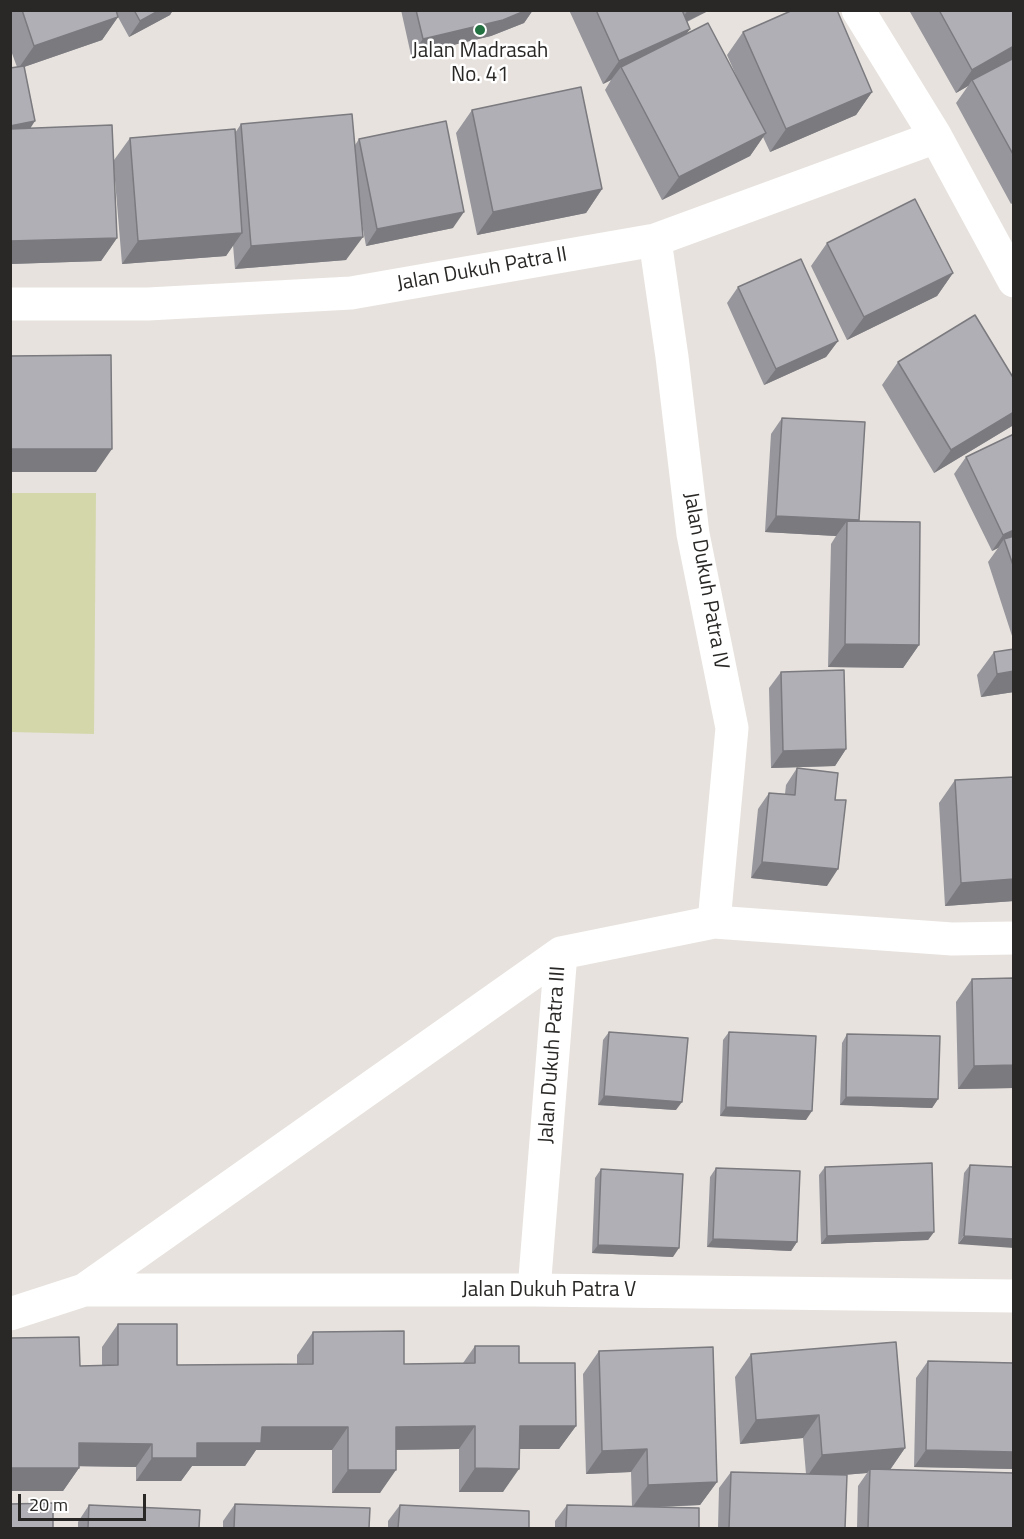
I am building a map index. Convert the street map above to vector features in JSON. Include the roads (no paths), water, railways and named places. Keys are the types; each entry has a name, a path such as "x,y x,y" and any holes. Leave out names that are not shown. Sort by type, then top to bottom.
{"street":[{"path":"858,10 936,137 1014,281"},
{"name":"Jalan Dukuh Patra II","path":"10,304 148,304 351,293 655,240 936,137"},
{"name":"Jalan Dukuh Patra IV","path":"655,240 693,534 732,728 714,922"},
{"name":"Jalan Dukuh Patra III","path":"534,1290 561,953 714,922 952,939 1014,938"},
{"path":"10,1314 84,1290 561,953"},
{"name":"Jalan Dukuh Patra V","path":"84,1290 534,1290 1014,1296"}],"place":[{"name":"Jalan Madrasah No. 41","path":"480,30"}]}
